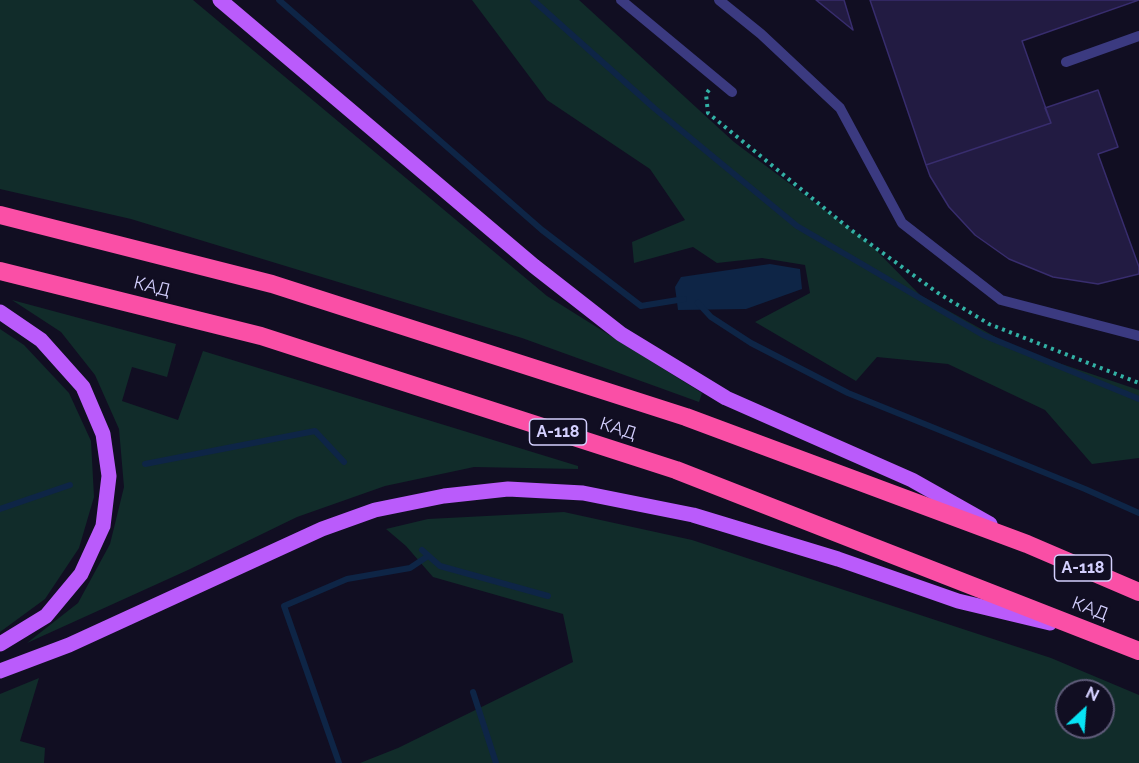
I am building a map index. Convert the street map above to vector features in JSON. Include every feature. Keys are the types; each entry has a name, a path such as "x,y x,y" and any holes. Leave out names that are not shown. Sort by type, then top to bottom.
{"highway":[{"name":"КАД","path":"0,215 272,284 686,417 1027,544 1139,592"},
{"name":"КАД","path":"0,271 261,336 676,470 1139,651"}],"main road":[{"path":"220,0 534,266 621,334 726,398 912,480 1027,544"},
{"path":"0,312 41,340 83,387 103,434 109,476 103,526 81,574 46,616 0,644"},
{"path":"0,671 69,645 322,530 375,510 444,496 508,489 583,493 693,515 838,559 958,601 1103,636"}],"lane":[{"path":"621,0 732,92"},
{"path":"719,0 761,34 840,108 902,223 1001,300 1139,336"},
{"path":"1066,62 1139,36"}],"path":[{"path":"718,81 706,94 708,113 851,230 914,276 989,324 1139,383"}],"green space":[{"path":"0,0 193,0 547,296 702,393 699,402 522,338 131,219 0,189"},
{"path":"472,0 579,0 734,142 869,243 920,295 1017,349 1139,390 1139,458 1092,464 1045,410 948,364 877,357 856,381 755,322 810,293 805,265 762,258 717,263 693,247 634,263 632,242 685,220 650,169 547,100"},
{"path":"12,300 176,344 167,377 132,367 122,401 178,420 203,351 578,466 578,469 474,467 385,486 297,517 188,570 27,643 78,603 110,544 124,487 119,429 95,375 61,332"},
{"path":"0,329 24,345 69,393 91,441 94,497 79,548 45,599 0,632"},
{"path":"564,512 692,540 1051,658 1101,679 1055,679 1055,739 1115,739 1115,685 1139,695 1139,763 360,763 398,748 573,662 563,614 433,577 406,546 386,529 428,519"},
{"path":"39,678 20,741 45,748 44,763 0,763 0,694"}],"water":[{"path":"770,264 800,269 802,289 746,309 678,310 675,287 681,277"}],"building":[{"path":"816,0 844,0 853,30"},
{"path":"870,0 1139,0 1022,41 1051,123 926,165"},
{"path":"1098,90 1118,147 1098,154 1139,267 1139,274 1098,284 1053,277 1009,259 975,235 949,207 926,165 1051,123 1045,108"}],"waterway":[{"path":"279,0 542,230 641,306 684,299"},
{"path":"533,0 654,108 797,226 983,335 1139,399"},
{"path":"698,303 711,317 751,343 848,393 1139,513"},
{"path":"145,464 315,431 344,462"},
{"path":"0,509 70,485"},
{"path":"422,550 440,566 548,596"},
{"path":"339,763 284,606 347,579 410,568 428,556"},
{"path":"473,692 496,763"}]}
